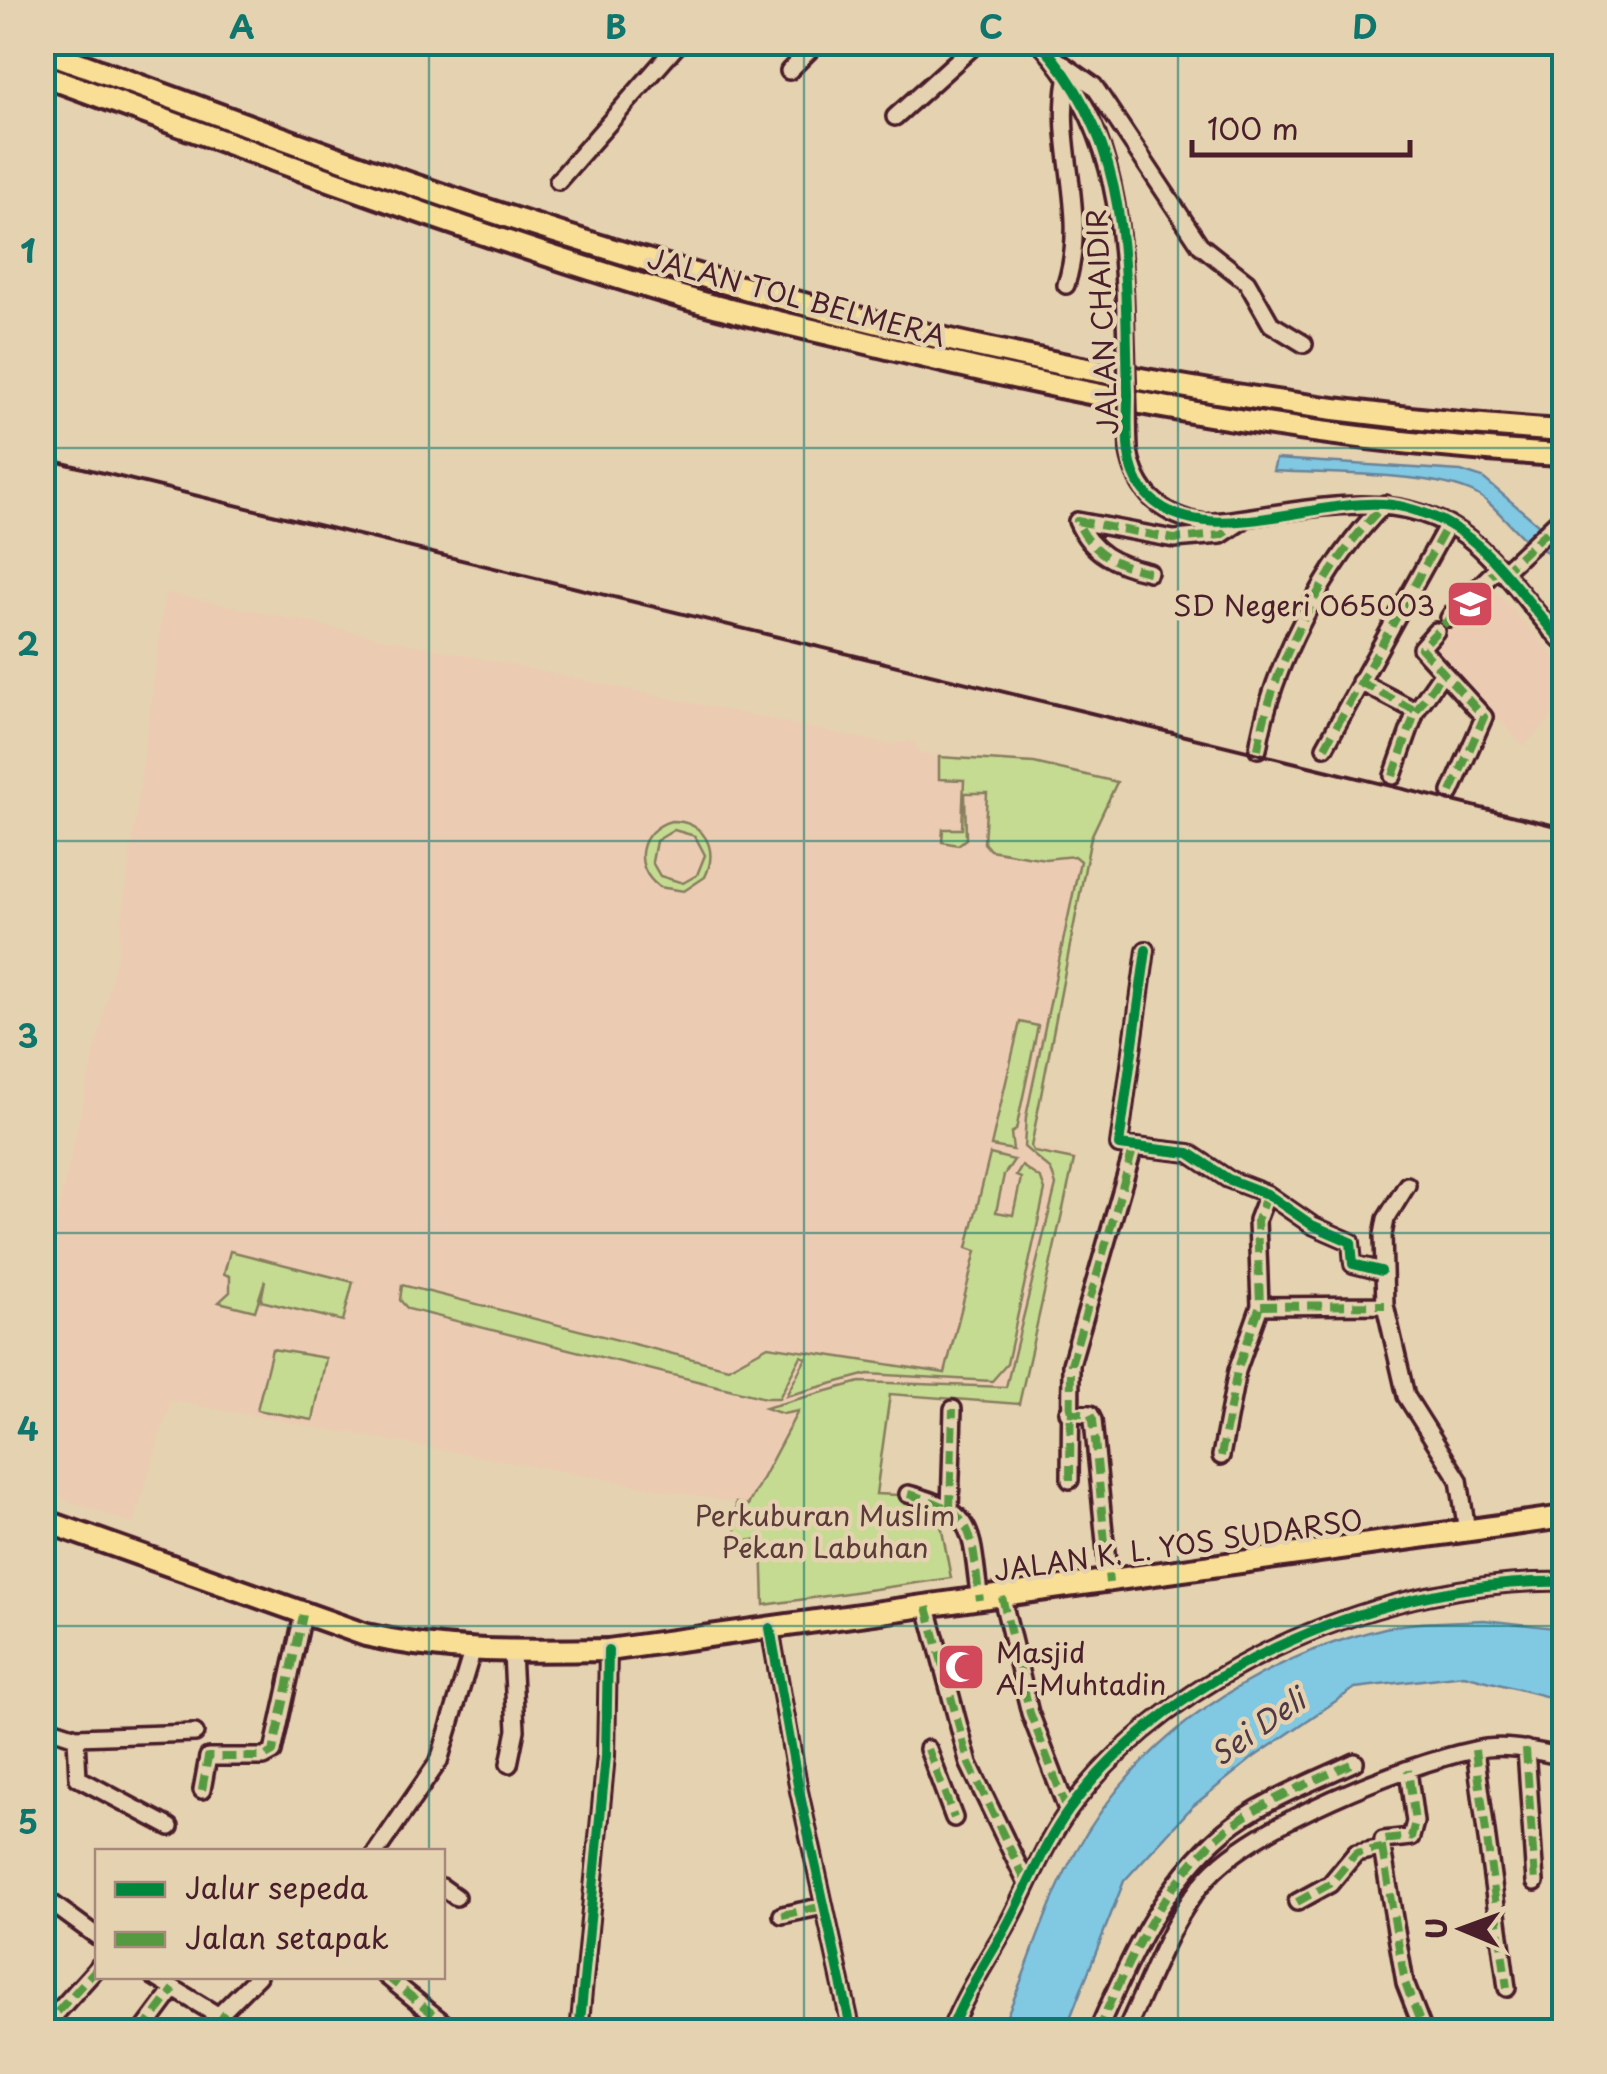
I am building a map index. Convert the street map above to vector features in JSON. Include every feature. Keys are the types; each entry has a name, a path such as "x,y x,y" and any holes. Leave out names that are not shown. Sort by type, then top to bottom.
{"highway":[{"name":"JALAN TOL BELMERA","path":"42,50 562,234 819,307 962,342 1226,394 1564,432"},
{"name":"JALAN TOL BELMERA","path":"42,75 552,257 683,297 816,331 950,364 1238,421 1398,441 1564,455"},
{"name":"JALAN K. L. YOS SUDARSO","path":"43,1521 303,1614 385,1639 472,1652 512,1653 608,1650 1564,1518"}],"street":[{"path":"558,181 680,42"},
{"path":"789,71 818,42"},
{"path":"896,117 978,42"},
{"path":"1045,49 1094,86 1204,249 1230,265 1246,282 1271,324 1304,344"},
{"name":"JALAN CHAIDIR","path":"1045,49 1087,110 1110,162 1123,229 1129,451 1142,488 1173,515 1206,523 1385,504 1448,524 1500,570 1564,644"},
{"path":"1066,285 1076,245 1076,205 1063,114 1067,82"},
{"path":"1258,748 1274,682 1292,646 1347,546 1385,504"},
{"path":"1148,572 1118,566 1090,544 1076,522 1174,539 1221,535 1245,519"},
{"path":"1454,612 1560,520"},
{"path":"1325,747 1448,524"},
{"path":"1551,630 1564,613"},
{"path":"1436,631 1421,648 1484,717 1451,792"},
{"path":"1393,776 1416,711 1442,672"},
{"path":"1360,682 1416,711"},
{"path":"1146,950 1119,1140 1122,1147 1189,1152 1228,1180 1267,1194 1312,1225 1349,1239 1352,1264 1381,1271"},
{"path":"1070,1480 1068,1412 1076,1342 1100,1257 1121,1205 1133,1150"},
{"path":"1407,1185 1386,1218 1381,1271 1385,1304 1406,1396 1458,1480 1467,1531"},
{"path":"1221,1456 1238,1371 1260,1306 1257,1220 1267,1194"},
{"path":"1260,1306 1385,1304"},
{"path":"950,1509 953,1409"},
{"path":"1068,1412 1085,1412 1092,1420 1109,1583"},
{"path":"908,1494 961,1516 1068,1812"},
{"path":"950,2032 1068,1812 1104,1768 1186,1698 1274,1645 1412,1602 1521,1584 1564,1582"},
{"path":"1521,1584 1564,1592"},
{"path":"927,1607 969,1764 1027,1884"},
{"path":"202,1790 208,1757 264,1757 273,1752 303,1614"},
{"path":"770,1628 852,2032"},
{"path":"579,2032 606,1756 608,1650"},
{"path":"384,1849 440,1761 472,1652"},
{"path":"509,1764 516,1730 512,1653"},
{"path":"42,1726 76,1737 195,1733"},
{"path":"76,1737 78,1778 170,1827"},
{"path":"1526,1748 1534,1882"},
{"path":"1126,2032 1185,1909 1208,1878 1239,1849 1408,1770 1475,1750 1526,1748 1564,1758"},
{"path":"928,1749 954,1818"},
{"path":"1475,1750 1507,1988"},
{"path":"1097,2032 1125,1967 1158,1908 1226,1829 1355,1762"},
{"path":"938,1780 969,1764"},
{"path":"1408,1770 1415,1822 1411,1837 1383,1840 1382,1848 1402,1969 1424,2032"},
{"path":"1297,1902 1330,1884 1356,1853 1382,1848"},
{"path":"45,1904 95,1935"},
{"path":"782,1915 824,1906"},
{"path":"42,2029 95,1970"},
{"path":"157,1979 231,2025 256,1979"},
{"path":"390,1979 454,2032"},
{"path":"142,2032 174,1989"}],"shaded area":[{"path":"1485,580 1564,666 1564,705 1524,746 1424,647"},
{"path":"165,592 889,744 915,741 918,752 938,757 1034,761 1119,781 1092,837 1032,1146 1076,1157 1019,1405 866,1392 748,1505 171,1401 133,1524 43,1491 43,1277 118,949"}],"green space":[{"name":"Perkuburan Muslim Pekan Labuhan","path":"939,757 1034,763 1117,782 1091,837 1031,1147 1034,1152 1074,1160 1019,1404 890,1394 876,1494 899,1495 939,1514 951,1578 764,1605 762,1539 736,1542 736,1503 748,1505 798,1411 783,1414 765,1408 860,1382 1006,1387 1056,1185 1051,1170 1024,1147 1026,1117 1080,861 1074,856 1045,859 990,850 984,843 987,793 965,793 966,839 958,845 942,842 943,829 962,829 964,780 939,779"},
{"path":"671,821 683,822 706,838 710,856 705,877 684,891 659,887 645,869 642,850 660,826","holes":["674,830 695,836 705,855 697,875 683,883 660,876 652,862 656,841"]},
{"path":"1020,1022 1038,1026 1016,1130 1011,1133 1013,1150 991,1146"},
{"path":"990,1154 1014,1160 1004,1175 996,1212 1013,1215 1021,1178 1016,1176 1022,1166 1041,1179 1045,1190 1007,1364 992,1381 868,1374 786,1396 806,1358 801,1356 779,1398 765,1398 408,1309 400,1300 402,1285 728,1368 768,1346 945,1373 976,1251 967,1248"},
{"path":"230,1251 353,1282 343,1321 261,1301 265,1280 255,1311 219,1302 230,1292 230,1276 224,1274"},
{"path":"272,1349 326,1358 313,1420 257,1410"}],"water":[{"path":"1276,459 1461,471 1483,478 1564,546 1564,580 1546,551 1527,541 1474,493 1406,478 1273,471"},
{"name":"Sei Deli","path":"1484,1620 1564,1629 1564,1701 1464,1675 1355,1688 1254,1757 1193,1806 1124,1881 1065,2031 1000,2031 1074,1855 1100,1812 1167,1739 1205,1708 1247,1682 1337,1642 1397,1626"}],"railway":[{"path":"42,458 1564,828"}],"marked path":[{"path":"1258,749 1275,684 1304,618 1342,555 1385,504"},
{"path":"1502,573 1564,515"},
{"path":"1149,572 1106,556 1077,521 1174,539 1221,535 1233,527"},
{"path":"1325,747 1448,524"},
{"path":"1451,792 1484,717 1421,648 1498,568"},
{"path":"1393,776 1416,711 1443,672"},
{"path":"1360,682 1416,711"},
{"path":"1070,1480 1071,1364 1133,1150"},
{"path":"1267,1194 1257,1220 1260,1306 1385,1305"},
{"path":"1221,1456 1237,1371 1260,1306"},
{"path":"950,1509 953,1409"},
{"path":"1068,1412 1090,1414 1093,1420 1109,1583"},
{"path":"908,1494 948,1509 960,1519 972,1543 980,1600"},
{"path":"1002,1597 1030,1713 1068,1812"},
{"path":"927,1607 969,1764 1027,1884"},
{"path":"202,1790 208,1757 264,1757 273,1752 303,1615"},
{"path":"928,1749 954,1818"},
{"path":"1526,1749 1535,1882"},
{"path":"1475,1750 1507,1988"},
{"path":"1097,2032 1150,1924 1183,1874 1203,1852 1255,1810 1355,1762"},
{"path":"1297,1902 1330,1884 1356,1853 1382,1848 1383,1840 1411,1837 1415,1822 1408,1770"},
{"path":"1382,1848 1405,1983 1424,2032"},
{"path":"42,1912 51,1903"},
{"path":"782,1915 824,1906 825,1914"},
{"path":"42,2029 95,1970"},
{"path":"390,1979 455,2032"},
{"path":"142,2032 174,1989"},
{"path":"220,2014 245,2032"}],"cycle path":[{"path":"1039,42 1070,81 1108,164 1123,253 1128,444 1132,468 1143,490 1165,509 1192,519 1223,522 1354,505 1391,505 1425,514 1448,524 1481,548 1564,643"},
{"path":"1146,950 1119,1145 1189,1153 1228,1179 1267,1194 1312,1225 1351,1242 1353,1264 1381,1271"},
{"path":"950,2032 1059,1824 1113,1759 1165,1713 1225,1674 1290,1641 1359,1615 1428,1596 1497,1585 1564,1582"},
{"path":"770,1628 799,1791 852,2032"},
{"path":"579,2032 606,1756 608,1650"}],"place":[{"name":"SD Negeri 065003","path":"1470,604"},
{"name":"Masjid Al-Muhtadin","path":"961,1667"}]}
